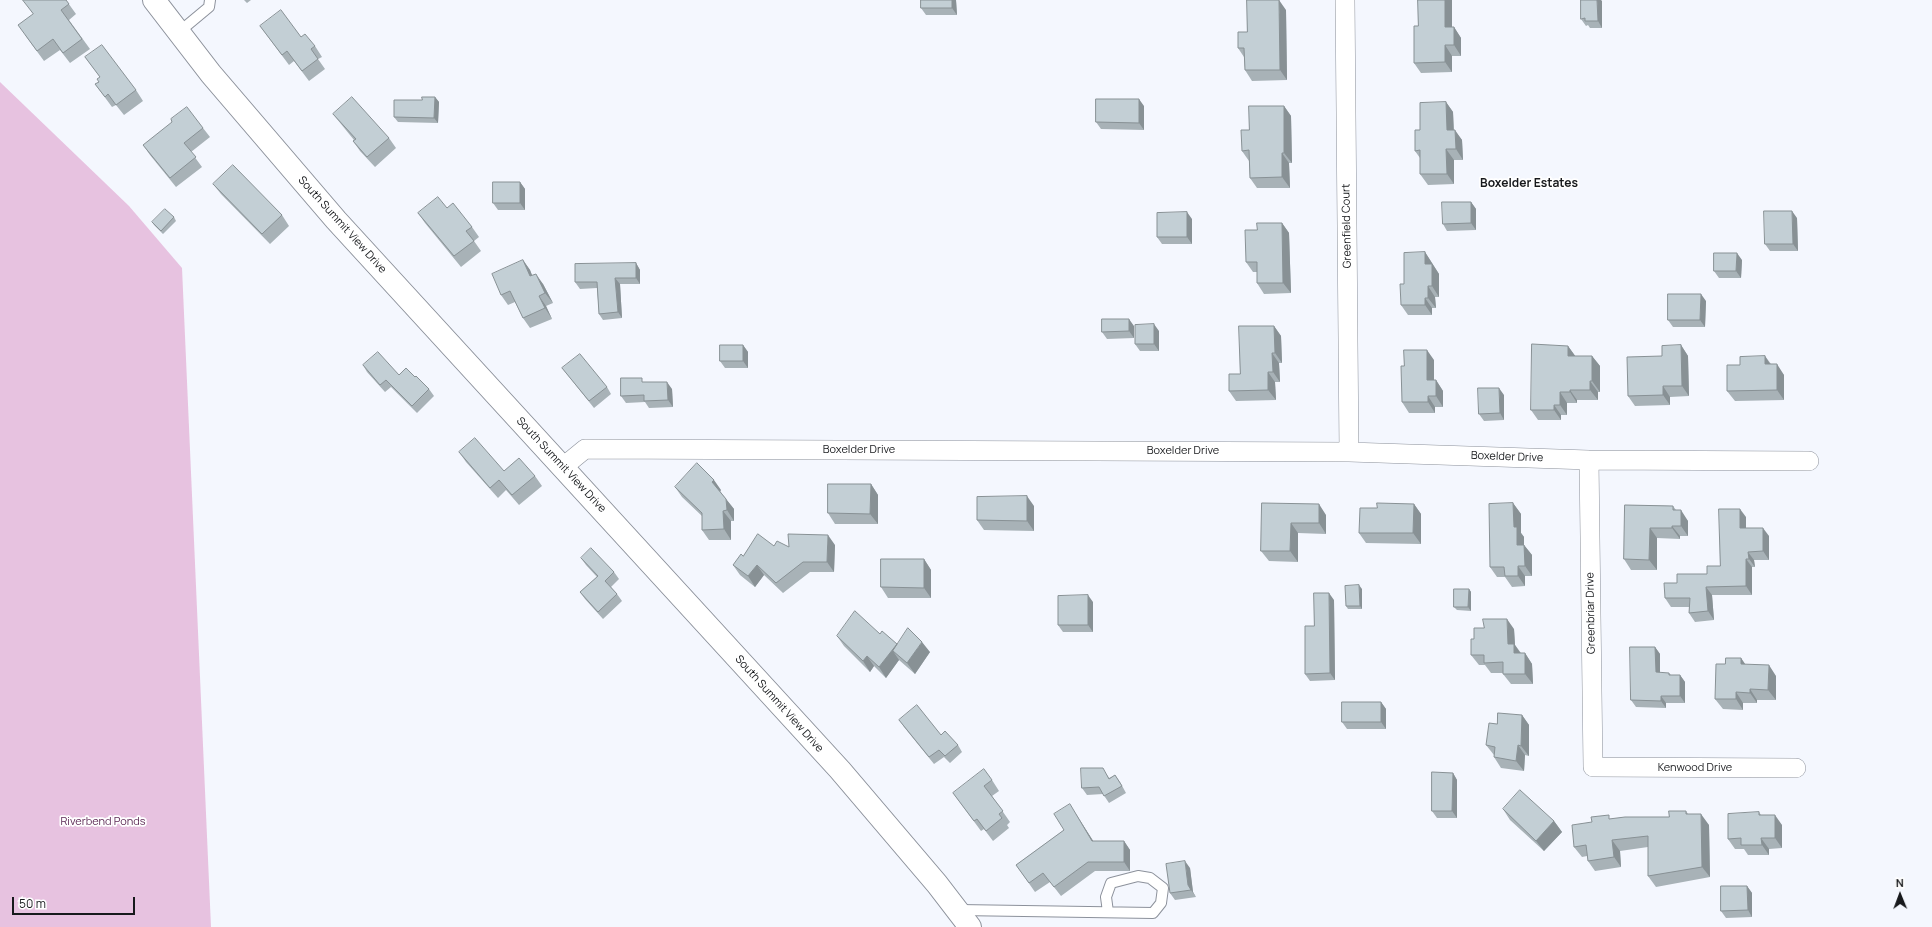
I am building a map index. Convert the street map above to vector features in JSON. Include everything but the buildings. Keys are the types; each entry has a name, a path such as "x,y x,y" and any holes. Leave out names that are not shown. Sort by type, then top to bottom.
{"street":[{"name":"South Summit View Drive","path":"154,0 210,74 336,220 840,770 937,884 970,927"},
{"name":"Greenfield Court","path":"1345,0 1349,452"},
{"name":"Boxelder Drive","path":"563,467 585,449 1349,452 1588,460 1809,461"},
{"name":"Greenbriar Drive","path":"1588,460 1594,767"},
{"name":"Kenwood Drive","path":"1594,767 1796,768"}],"lane":[{"path":"178,32 209,7 210,0"},
{"path":"957,910 1153,913 1160,903 1163,888 1150,878 1138,876 1111,884 1106,897 1108,912"}],"green space":[{"name":"Riverbend Ponds","path":"0,82 129,206 182,268 211,927 0,927"}],"district":[{"name":"Boxelder Estates","path":"1529,184"}]}
